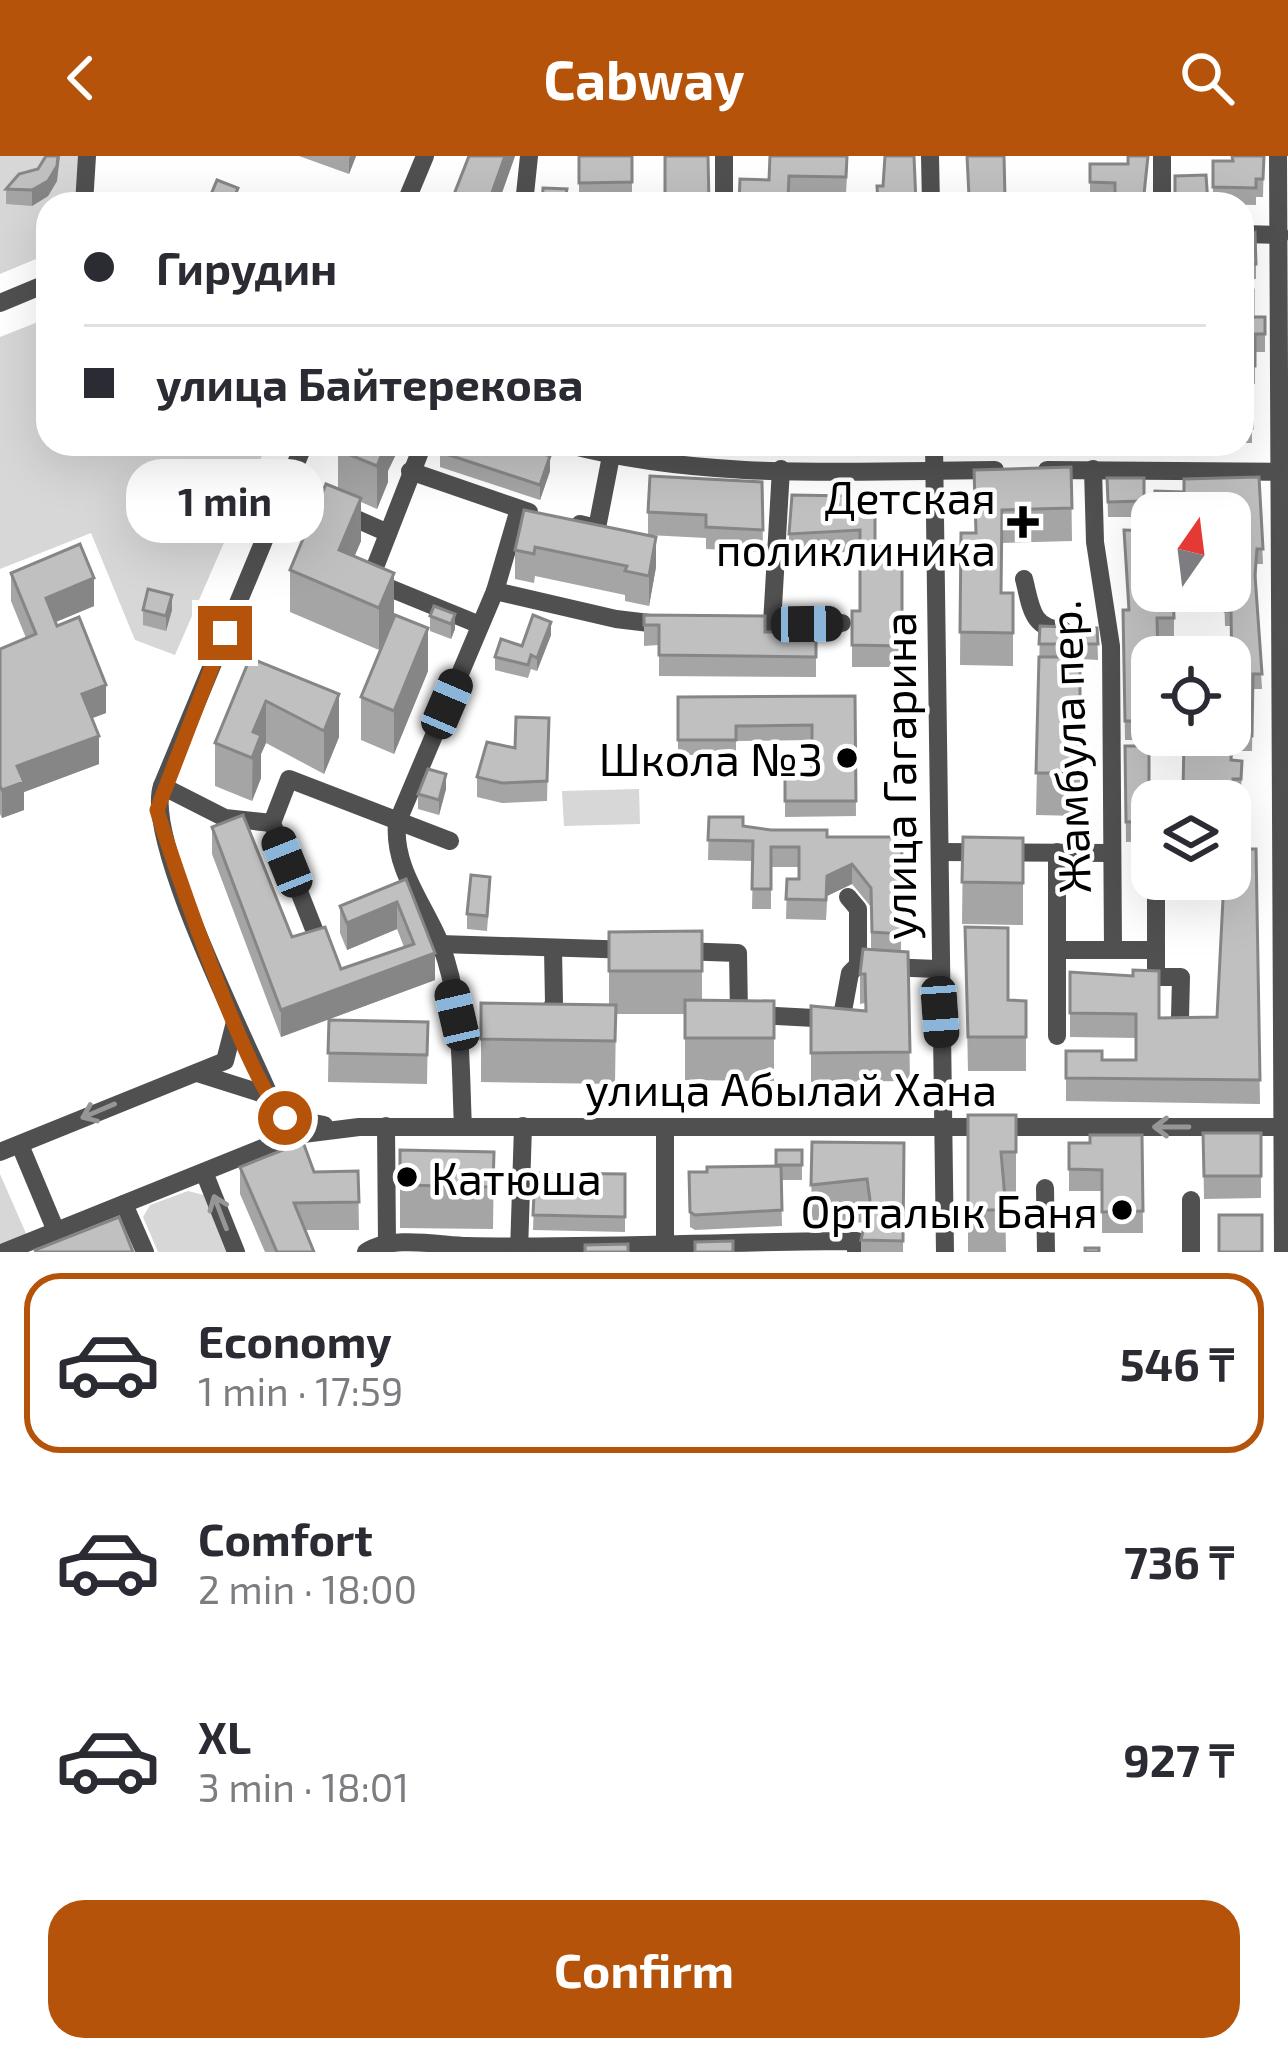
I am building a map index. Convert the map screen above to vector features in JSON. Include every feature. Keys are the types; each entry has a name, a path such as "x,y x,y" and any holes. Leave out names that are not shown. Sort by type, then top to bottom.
{"street":[{"path":"85,192 87,156"},
{"path":"409,192 424,156"},
{"path":"525,192 529,156"},
{"path":"724,156 724,192"},
{"path":"930,156 931,192"},
{"path":"1162,156 1162,192"},
{"path":"1278,156 1286,906 1283,1252"},
{"path":"1254,234 1280,235"},
{"path":"0,303 36,288"},
{"path":"299,456 149,810 270,1096 285,1118 359,1127"},
{"path":"417,456 370,580 480,625"},
{"path":"410,471 519,509 597,528 611,456 726,469 1283,472"},
{"path":"726,456 726,469"},
{"name":"улица Гагарина","path":"934,456 941,852 937,969 945,1252"},
{"path":"772,624 781,469"},
{"name":"Жамбула пер.","path":"1093,469 1095,542 1110,632 1113,950"},
{"path":"286,488 388,533"},
{"path":"464,1126 457,1015 440,944 411,886 397,823 494,591 519,509"},
{"path":"1024,579 1040,626 1110,632"},
{"path":"494,591 616,620 708,626 842,623"},
{"path":"319,941 272,823 289,778 450,841"},
{"path":"163,786 225,818 272,823"},
{"path":"941,852 1112,853"},
{"path":"1057,852 1057,1036"},
{"path":"668,951 738,953 739,1014 839,1017 850,973 858,965 858,909 848,897"},
{"path":"1156,900 1156,977 1181,977 1180,1018"},
{"path":"440,944 645,950"},
{"path":"520,1015 549,1013 554,1004 553,948"},
{"path":"1058,950 1155,950"},
{"path":"858,965 937,969"},
{"path":"457,1015 478,1015"},
{"path":"0,1152 228,1059 235,1022"},
{"path":"196,1073 270,1096"},
{"path":"386,1126 387,1244"},
{"path":"518,1250 523,1126"},
{"name":"улица Абылай Хана","path":"4,1252 295,1135 359,1127 1286,1128"},
{"path":"665,1128 666,1247"},
{"path":"20,1145 56,1231"},
{"path":"204,1172 236,1252"},
{"path":"1046,1188 1046,1252"},
{"path":"1190,1252 1191,1200"},
{"path":"124,1204 145,1252"},
{"path":"366,1252 387,1244 518,1250 856,1241 856,1252"}],"shaded area":[{"path":"0,156 84,156 81,192 36,192 36,259 0,274"},
{"path":"36,323 36,456 262,456 175,655 135,640 91,533 0,569 0,337"},
{"path":"639,789 640,824 564,826 562,791"},
{"path":"0,1174 28,1238 0,1252"},
{"path":"188,1191 204,1195 226,1252 158,1252 143,1217 150,1205"}],"building":[{"path":"46,156 58,156 48,181 32,190 6,189 19,174 38,169"},
{"path":"469,156 505,156 492,192 455,192"},
{"path":"579,156 632,156 632,182 579,183"},
{"path":"665,156 708,156 709,192 665,192"},
{"path":"770,156 847,156 846,177 789,176 788,192 739,192 740,179 769,180"},
{"path":"885,156 914,156 916,192 877,192 877,186 883,186"},
{"path":"967,156 1004,156 1005,192 969,192"},
{"path":"1128,156 1148,156 1144,192 1115,192 1115,183 1090,182 1090,164 1128,164"},
{"path":"1232,156 1264,156 1263,179 1256,179 1256,188 1213,187 1213,161 1233,161"},
{"path":"1206,175 1207,192 1175,192 1175,176"},
{"path":"217,180 238,188 236,192 212,192"},
{"path":"1254,317 1265,317 1265,334 1255,334 1255,366"},
{"path":"353,456 381,456 377,466"},
{"path":"452,456 550,456 540,485"},
{"path":"1071,467 1072,508 1002,510 1001,593 1013,593 1013,633 960,632 961,533 976,533 974,470"},
{"path":"650,476 762,482 763,530 706,527 706,515 648,512"},
{"path":"1259,477 1263,549 1257,549 1255,575 1262,674 1253,674 1252,736 1251,636 1231,636 1231,612 1251,612 1251,492 1184,492 1184,479"},
{"path":"1107,478 1144,478 1144,492 1131,492 1131,501 1108,502"},
{"path":"326,484 361,498 339,550 394,573 379,608 290,570"},
{"path":"792,495 849,496 849,504 863,503 864,511 875,511 875,547 902,547 902,646 852,645 852,611 860,611 860,530 789,534"},
{"path":"524,510 656,537 649,576 625,571 627,566 535,547 534,554 515,550"},
{"path":"1124,530 1131,530 1131,612 1174,612 1174,618 1157,618 1157,636 1131,636 1131,721 1125,721 1123,610 1129,610"},
{"path":"80,544 94,578 46,598 57,626 79,617 106,685 82,694 99,736 17,766 24,782 2,790 0,649 36,634 11,573"},
{"path":"148,589 172,595 166,616 143,610"},
{"path":"434,606 455,614 451,624 430,616"},
{"path":"395,615 428,628 394,711 361,697"},
{"path":"533,615 551,622 537,658 531,655 528,665 495,657 501,639 522,646"},
{"path":"644,615 765,616 765,632 816,632 816,657 659,655 659,625 644,625"},
{"path":"1040,626 1097,628 1098,644 1039,644"},
{"path":"1039,657 1080,657 1080,773 1036,773"},
{"path":"250,658 339,694 324,731 266,701 253,732 261,735 252,758 215,743"},
{"path":"855,696 856,801 785,801 785,772 812,772 812,725 736,726 736,740 678,740 678,697"},
{"path":"516,717 549,718 547,781 502,783 477,777 487,742 515,748"},
{"path":"1125,746 1131,746 1131,756 1149,756 1149,780 1131,780 1131,822 1126,822"},
{"path":"1184,756 1231,756 1231,760 1242,761 1241,779 1183,780"},
{"path":"428,769 446,774 439,800 418,794"},
{"path":"243,815 292,937 325,927 341,969 414,944 397,902 347,923 340,906 406,879 435,953 281,1010 212,827"},
{"path":"709,817 743,817 743,826 771,830 827,830 827,837 902,837 901,934 872,932 871,888 852,864 827,876 826,900 786,899 787,879 799,879 799,847 771,847 771,889 752,889 753,841 708,840"},
{"path":"963,837 1023,838 1023,883 962,882"},
{"path":"1251,849 1256,849 1260,1080 1066,1078 1066,1051 1102,1051 1102,1060 1136,1060 1136,1014 1070,1013 1070,972 1133,976 1133,970 1159,971 1159,1018 1217,1017 1223,900 1251,900"},
{"path":"471,875 490,877 487,916 467,914"},
{"path":"965,927 1008,928 1008,1000 1026,1001 1026,1037 968,1037"},
{"path":"702,931 702,971 609,971 609,932"},
{"path":"863,949 908,952 910,1052 811,1053 811,1006 866,1011 865,974 860,974"},
{"path":"685,1000 774,1001 774,1038 685,1038"},
{"path":"481,1003 616,1005 615,1041 481,1039"},
{"path":"329,1020 428,1022 427,1055 328,1053"},
{"path":"968,1115 1016,1115 1016,1152 1001,1152 1006,1210 968,1210"},
{"path":"1203,1133 1261,1133 1261,1176 1204,1176"},
{"path":"1090,1135 1142,1135 1143,1211 1102,1212 1102,1170 1069,1169 1069,1143 1090,1143"},
{"path":"303,1142 314,1172 358,1171 359,1202 294,1203 314,1252 277,1252 240,1167"},
{"path":"812,1142 904,1143 903,1241 861,1240 870,1200 867,1179 811,1185"},
{"path":"400,1150 494,1152 493,1187 400,1185"},
{"path":"776,1150 802,1150 802,1165 776,1165"},
{"path":"781,1166 782,1210 690,1212 689,1172 707,1172 707,1167"},
{"path":"535,1173 625,1174 625,1217 533,1215"},
{"path":"1219,1215 1262,1215 1262,1252 1219,1252"},
{"path":"119,1217 133,1252 35,1250"},
{"path":"733,1241 733,1252 695,1252 695,1242"},
{"path":"628,1244 628,1252 585,1252 585,1245"}],"place":[{"name":"Детская поликлиника","path":"1023,522"},
{"name":"Школа №3","path":"847,758"},
{"name":"Катюша","path":"407,1177"},
{"name":"Орталык Баня","path":"1122,1210"}],"route":[{"path":"225,633 157,810 235,1022 274,1106 285,1118"}]}
